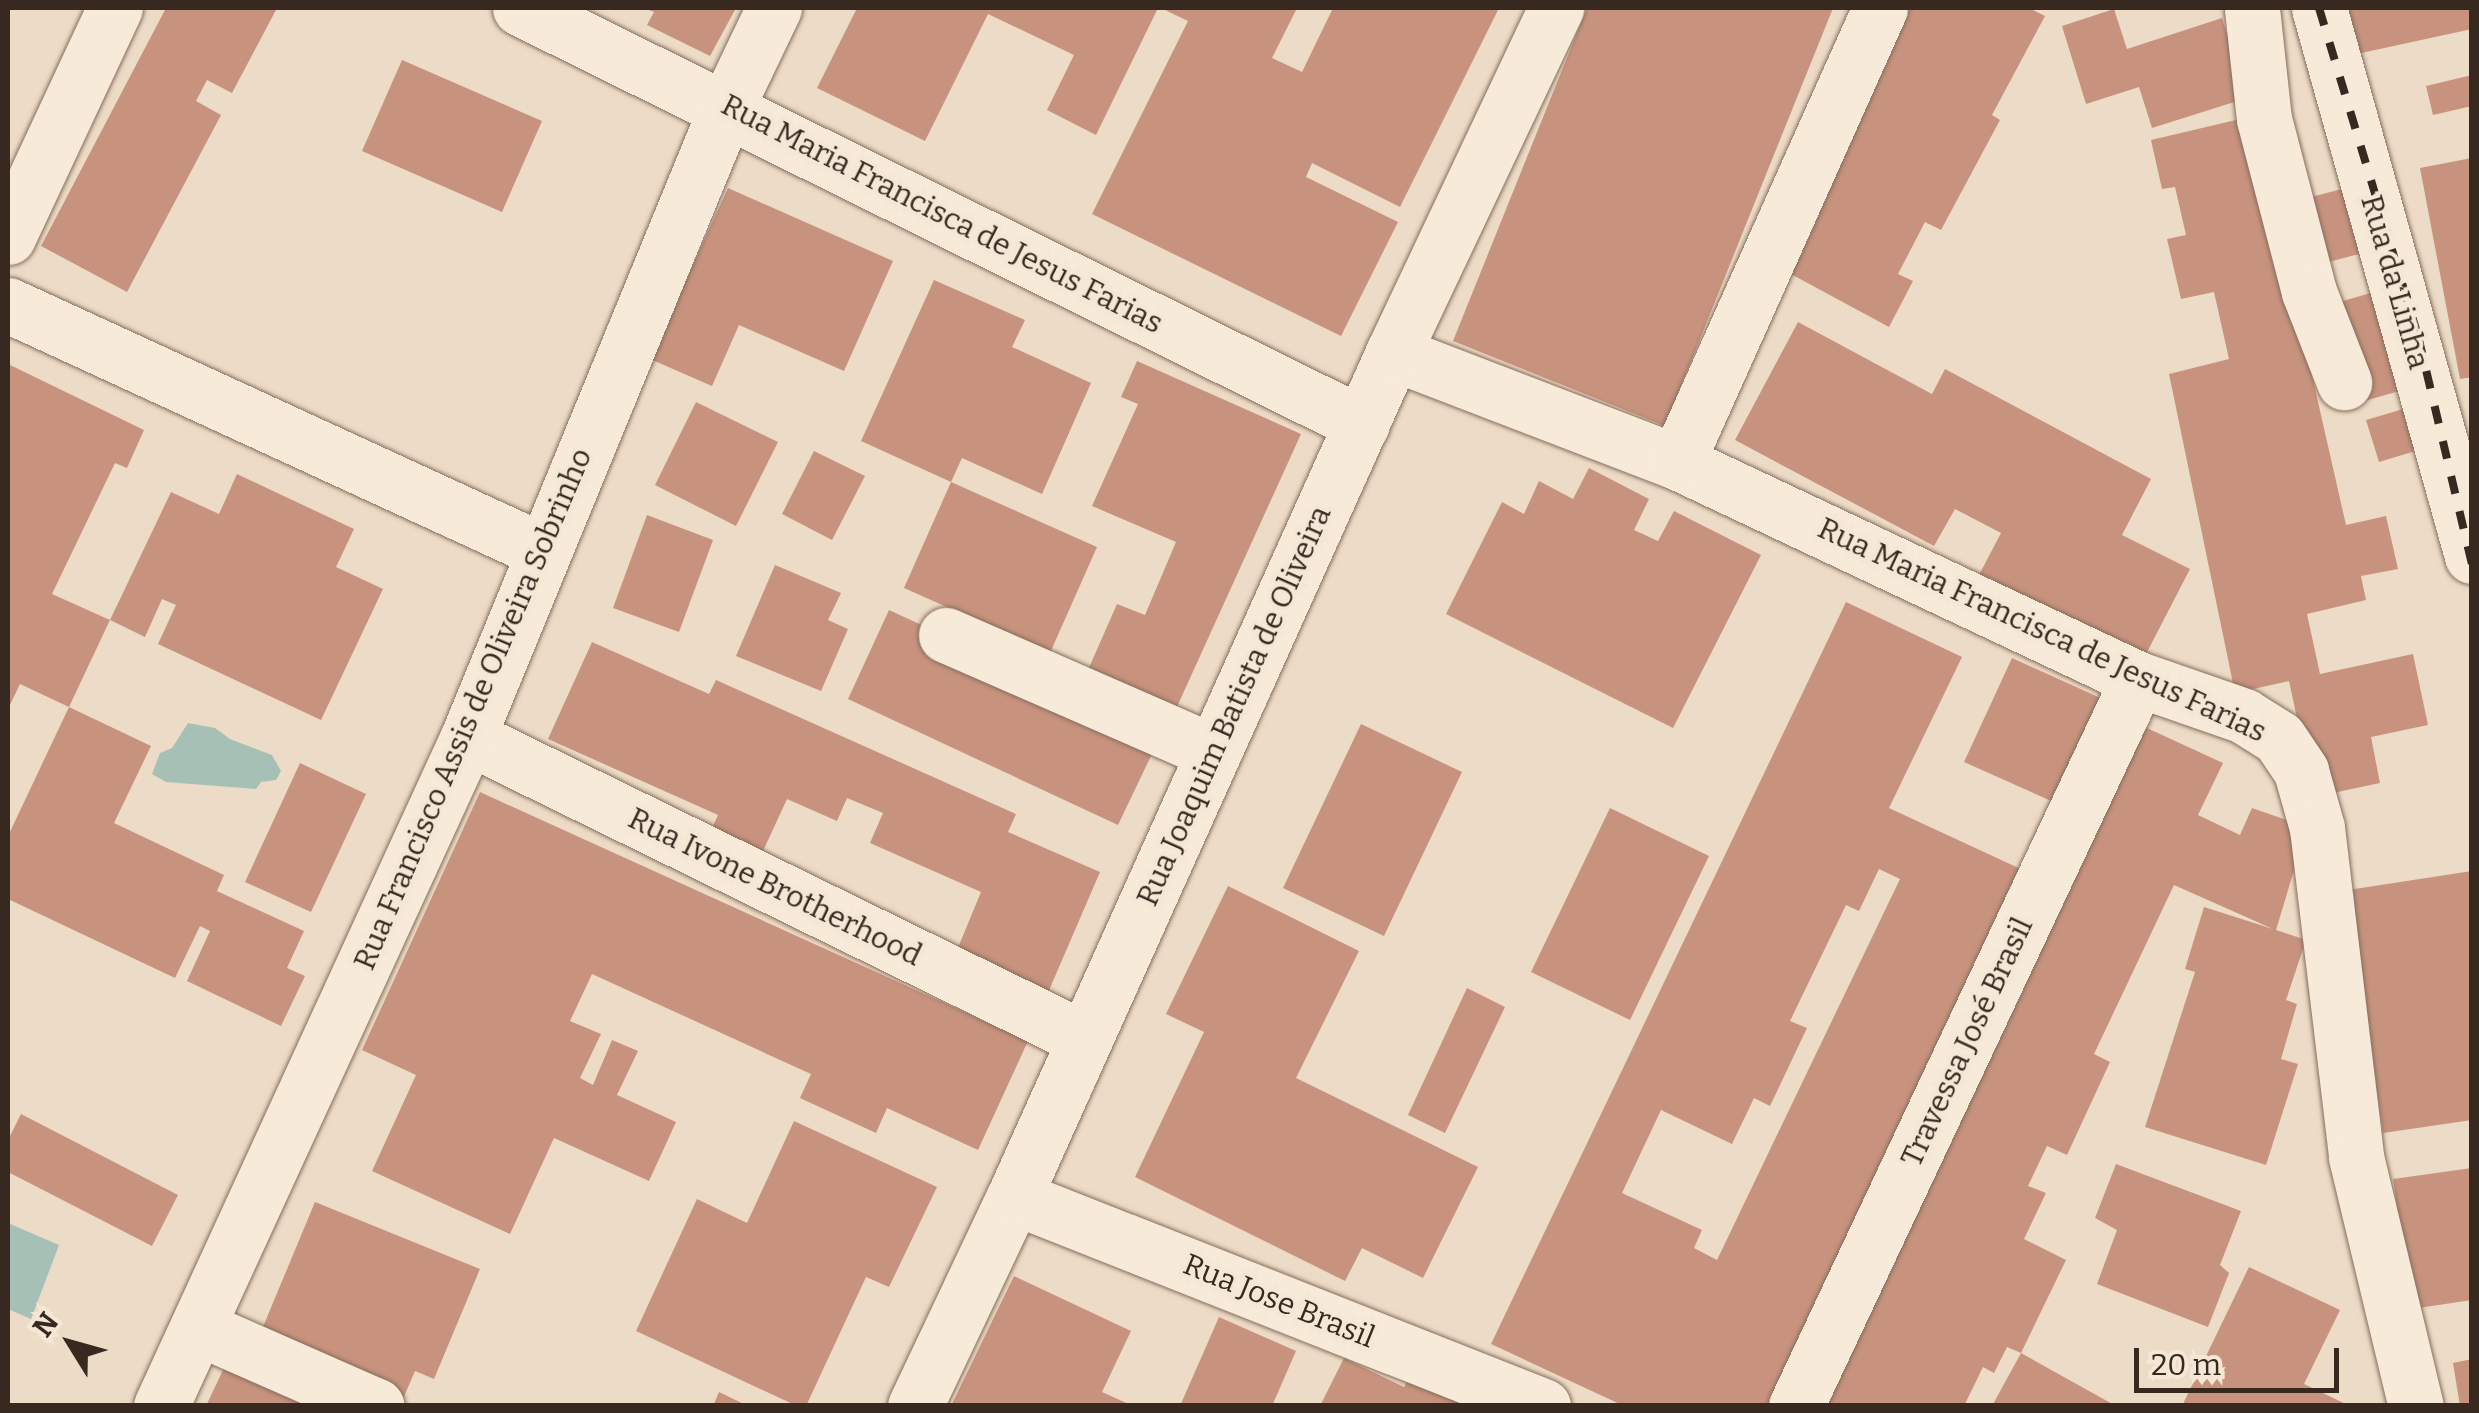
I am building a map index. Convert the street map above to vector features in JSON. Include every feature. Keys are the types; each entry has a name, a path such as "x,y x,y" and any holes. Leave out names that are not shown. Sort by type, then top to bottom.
{"street":[{"path":"8,237 115,8"},
{"name":"Rua Maria Francisca de Jesus Farias","path":"520,8 727,106 1362,424"},
{"name":"Rua Francisco Assis de Oliveira Sobrinho","path":"161,1406 468,737 727,106 774,8"},
{"name":"Rua Joaquim Batista de Oliveira","path":"915,1406 1014,1197 1393,353 1556,8"},
{"path":"1676,462 1880,8"},
{"path":"2245,8 2264,120 2309,292 2344,382"},
{"name":"Rua da Linha","path":"2319,8 2472,556"},
{"path":"8,304 543,552"},
{"name":"Rua Maria Francisca de Jesus Farias","path":"1393,353 1676,462 2138,679 2244,716 2279,738 2301,771 2317,828 2356,1156 2416,1406"},
{"path":"946,635 1214,752"},
{"name":"Travessa José Brasil","path":"1796,1406 2138,679"},
{"name":"Rua Ivone Brotherhood","path":"468,737 1083,1038"},
{"name":"Rua Jose Brasil","path":"1014,1197 1543,1406"},
{"path":"199,1328 377,1406"}],"shaded area":[{"path":"188,723 215,728 230,739 272,755 281,771 276,780 261,782 256,789 166,782 152,774 160,753 172,748"},
{"path":"8,1223 59,1245 31,1319 8,1309"}],"building":[{"path":"166,8 277,8 232,93 207,80 196,101 221,115 127,292 41,246"},
{"path":"644,8 736,8 710,56 647,25 654,12"},
{"path":"857,8 1158,8 1096,135 1047,110 1074,55 988,14 925,141 817,88"},
{"path":"1161,8 1297,8 1272,58 1302,72 1333,8 1499,8 1400,207 1312,163 1306,177 1398,222 1341,336 1092,214 1188,21"},
{"path":"1587,8 1833,8 1665,426 1453,341"},
{"path":"1902,8 2029,8 2045,16 1992,115 2000,120 1941,230 1925,222 1898,274 1913,281 1889,327 1789,273 1813,228 1790,215"},
{"path":"2343,8 2472,8 2472,29 2352,55"},
{"path":"2114,9 2127,49 2222,18 2247,98 2152,128 2139,87 2086,104 2062,26"},
{"path":"402,60 542,121 502,212 362,151"},
{"path":"2472,75 2472,106 2433,115 2426,86"},
{"path":"2253,116 2346,525 2386,516 2398,569 2361,576 2366,600 2307,614 2320,674 2413,654 2428,725 2371,737 2380,783 2314,797 2289,681 2235,693 2169,374 2229,359 2214,292 2181,299 2167,239 2186,235 2175,187 2162,189 2151,140"},
{"path":"2472,158 2472,377 2460,379 2420,168"},
{"path":"2357,185 2374,250 2317,265 2300,200"},
{"path":"728,188 893,261 844,371 739,325 712,386 650,359"},
{"path":"934,280 1025,320 1012,347 1091,383 1042,494 962,458 951,482 861,441"},
{"path":"2384,289 2413,387 2354,404 2326,306"},
{"path":"1798,322 1932,394 1945,369 2151,479 2122,535 2190,569 2144,658 1979,575 2001,533 1955,509 1934,546 1735,440"},
{"path":"1137,361 1301,434 1176,709 1088,670 1117,604 1145,615 1176,542 1092,506 1138,404 1121,397"},
{"path":"8,364 144,430 127,468 115,463 52,594 110,620 69,707 20,684 8,709"},
{"path":"696,402 778,442 736,526 655,485"},
{"path":"2420,404 2432,446 2379,462 2366,420"},
{"path":"814,451 865,476 832,540 782,514"},
{"path":"1589,468 1649,499 1634,530 1658,541 1674,511 1761,555 1673,728 1446,614 1502,502 1524,514 1539,481 1573,499"},
{"path":"237,474 354,529 336,567 383,589 321,720 158,644 176,605 162,599 145,637 110,620 171,492 219,514"},
{"path":"951,482 1097,547 1050,653 904,588"},
{"path":"647,515 713,540 679,632 613,608"},
{"path":"775,565 841,593 828,620 848,629 821,691 736,656"},
{"path":"1846,602 1962,657 1889,808 2025,871 1769,1406 1624,1406 1491,1344","holes":["1879,869 1900,879 1717,1260 1694,1248 1702,1230 1622,1193 1661,1110 1732,1144 1754,1098 1770,1106 1807,1028 1790,1021 1846,905 1859,911"]},
{"path":"889,610 1161,735 1118,825 848,699"},
{"path":"592,642 709,694 716,680 1016,814 1008,832 1100,872 1047,995 955,955 981,892 870,843 883,813 847,798 837,821 787,799 758,862 707,839 718,815 548,739"},
{"path":"2012,658 2107,701 2058,804 1964,762"},
{"path":"69,707 151,746 114,823 224,875 217,891 304,931 287,968 305,976 281,1026 187,981 210,931 200,926 175,978 8,899 8,836"},
{"path":"2136,723 2223,763 2198,815 2240,835 2252,808 2307,827 2276,930 2306,940 2286,1000 2297,1004 2281,1059 2298,1064 2266,1165 2145,1127 2195,972 2185,969 2204,907 2273,929 2174,885 2094,1054 2110,1062 2067,1155 2047,1146 2028,1186 2046,1193 2024,1239 2066,1260 2021,1353 2007,1347 1994,1373 1983,1367 1964,1406 1823,1406"},
{"path":"1361,724 1462,772 1384,936 1283,888"},
{"path":"300,763 366,794 311,912 245,882"},
{"path":"480,792 1028,1041 978,1150 887,1108 876,1133 800,1098 811,1074 592,974 570,1021 601,1034 580,1078 593,1085 612,1040 638,1051 617,1095 676,1122 649,1181 554,1138 510,1234 372,1171 416,1075 362,1050"},
{"path":"1610,808 1709,856 1630,1020 1531,972"},
{"path":"2472,871 2472,1120 2383,1133 2348,890"},
{"path":"1228,886 1359,951 1296,1078 1478,1167 1423,1278 1362,1248 1345,1281 1135,1177 1204,1032 1166,1014"},
{"path":"1467,988 1505,1007 1445,1133 1408,1115"},
{"path":"21,1114 178,1195 152,1246 8,1172 8,1140"},
{"path":"794,1121 937,1187 889,1287 866,1277 806,1406 797,1406 636,1331 697,1199 747,1223"},
{"path":"2116,1164 2241,1211 2220,1265 2229,1273 2208,1327 2097,1284 2117,1230 2095,1218"},
{"path":"2472,1168 2472,1300 2412,1309 2393,1179"},
{"path":"315,1202 480,1269 434,1379 415,1371 400,1406 255,1346"},
{"path":"2249,1267 2340,1310 2304,1384 2350,1406 2182,1406"},
{"path":"1014,1276 1131,1331 1102,1392 1133,1406 951,1406"},
{"path":"1219,1317 1296,1351 1272,1406 1180,1406"},
{"path":"231,1353 341,1406 206,1406"},
{"path":"2021,1353 2116,1406 1992,1406"},
{"path":"1344,1358 1404,1387 1409,1378 1465,1406 1320,1406"},
{"path":"2472,1359 2472,1406 2460,1406 2453,1363"},
{"path":"719,1392 748,1406 713,1406"}],"railway":[{"path":"2319,8 2418,336 2472,565"}]}
